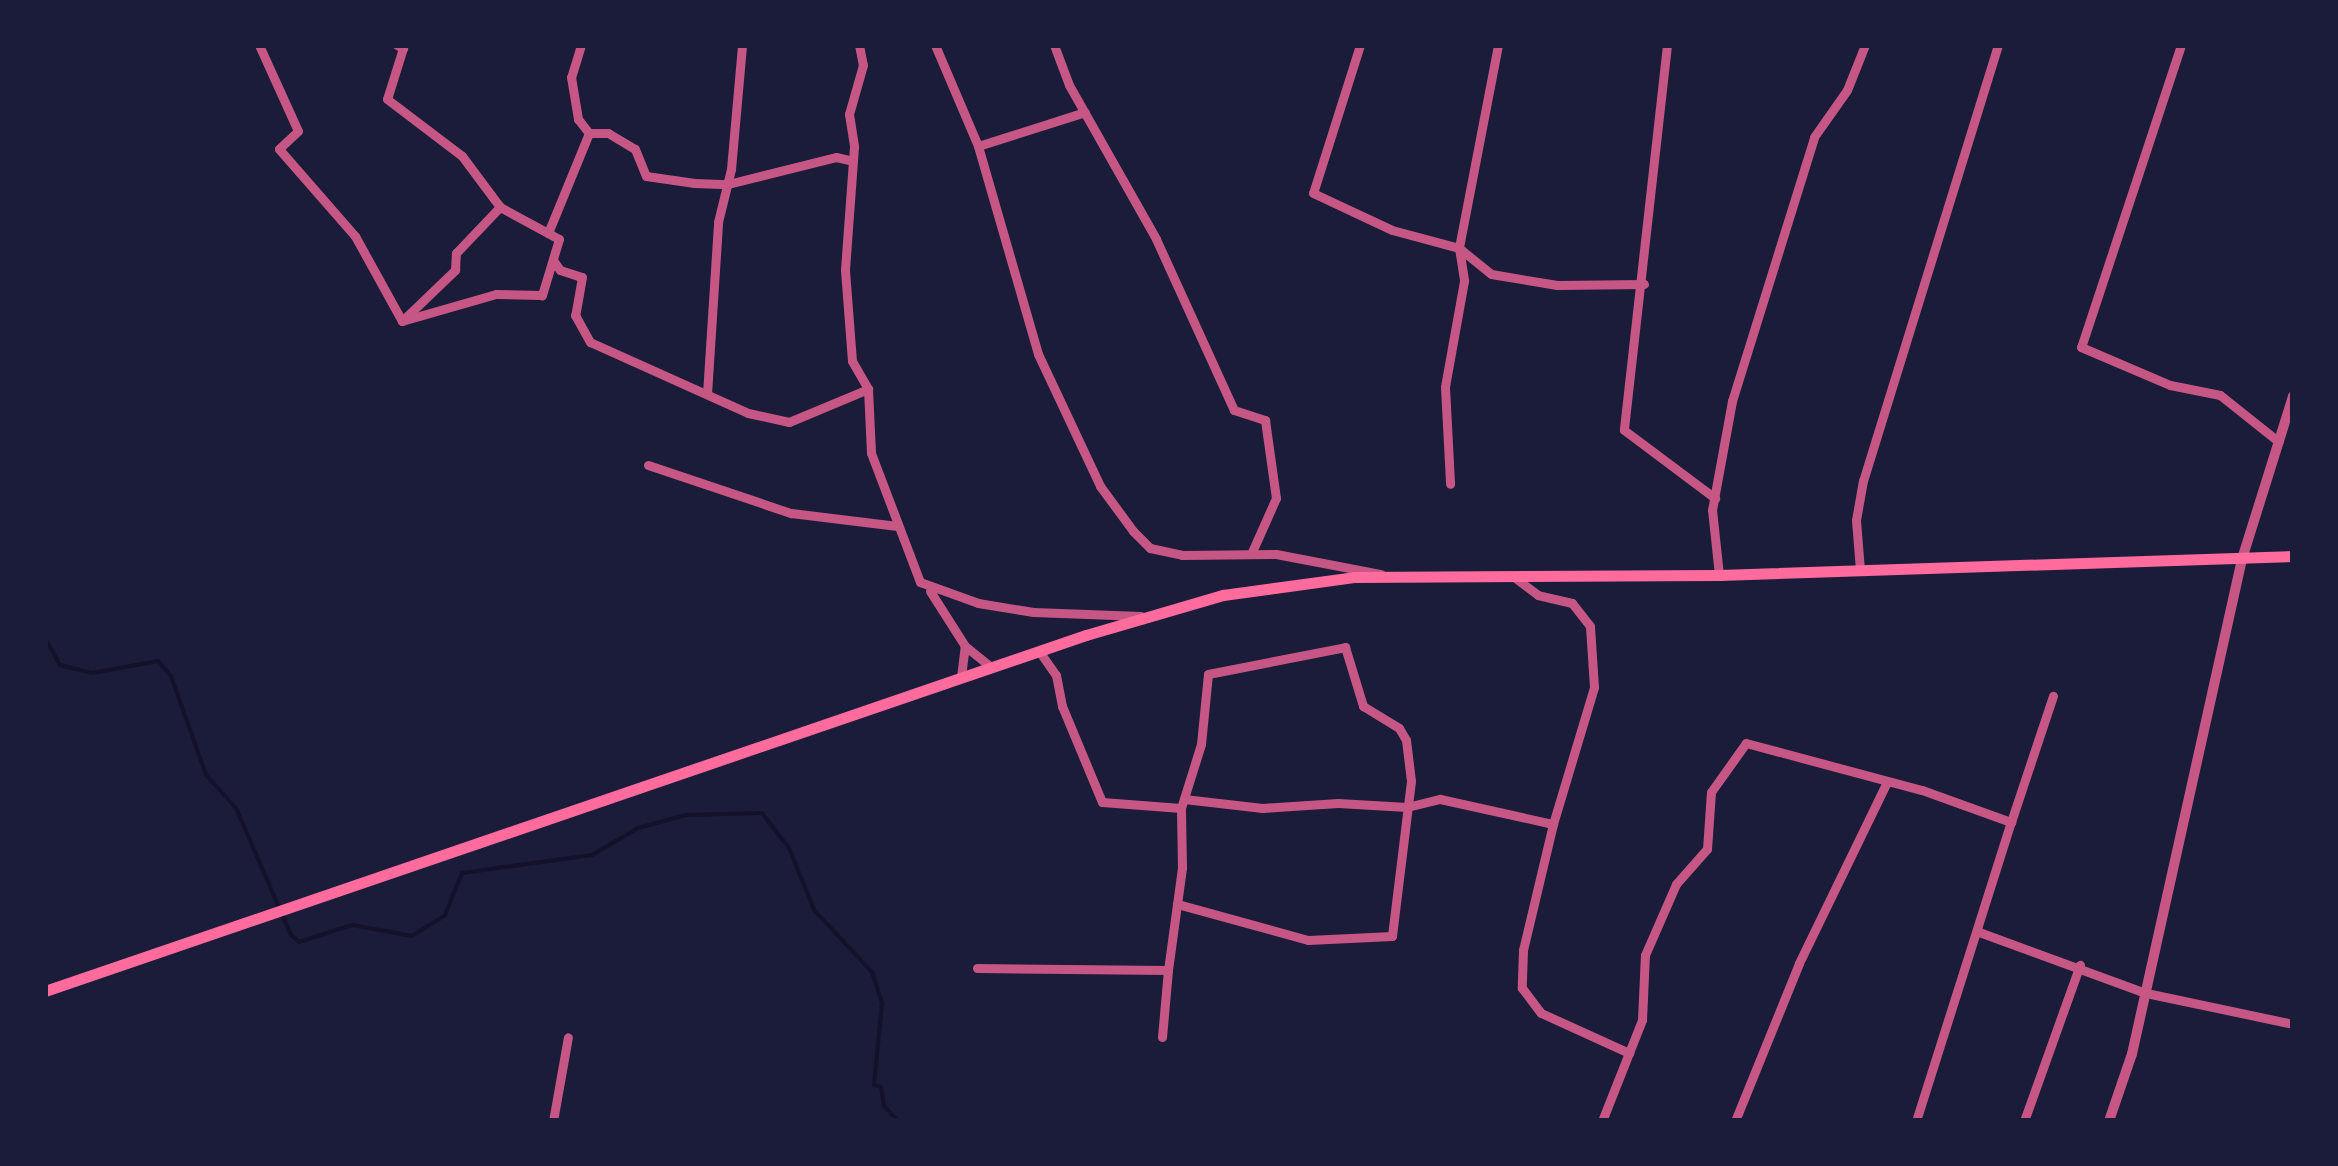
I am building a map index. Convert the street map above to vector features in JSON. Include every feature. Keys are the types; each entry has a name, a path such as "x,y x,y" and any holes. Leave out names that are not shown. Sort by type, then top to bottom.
{"main road":[{"path":"45,991 271,910 1038,651 1223,595 1394,577 1719,575 2293,556"}],"street":[{"path":"259,45 298,131 279,149 337,211 402,321"},
{"path":"581,45 572,77 578,120 589,133 608,133 635,148 646,176 728,184 815,160 853,161"},
{"path":"707,394 718,222 728,184 742,45"},
{"path":"858,45 863,66 849,114 853,161 845,270 852,360 868,388 871,453 920,582 930,591 965,646 990,668"},
{"path":"935,45 978,146 1019,304 1100,486 1150,548 1182,555 1252,552 1394,577"},
{"path":"1054,45 1085,112 1156,239 1234,410 1265,420 1276,498 1252,552"},
{"path":"1360,45 1314,194 1392,230 1459,248 1491,274 1557,285 1644,284"},
{"path":"1450,484 1446,374 1464,281 1459,248 1498,45"},
{"path":"1667,45 1644,284 1624,430 1714,498"},
{"path":"1719,575 1714,498 1732,401 1814,137 1846,90 1865,45"},
{"path":"1860,570 1856,520 1863,481 1998,45"},
{"path":"2181,45 2080,347 2170,385 2220,395 2279,442"},
{"path":"402,46 387,98 462,156 500,207 559,239 542,295 496,294 402,321"},
{"path":"978,146 1085,112"},
{"path":"548,233 589,133"},
{"path":"402,321 455,270 456,253 500,207"},
{"path":"553,260 560,270 582,278 575,315 590,342 707,394 788,422 868,388"},
{"path":"2109,1121 2146,993 2242,559 2293,396"},
{"path":"648,465 791,513 897,526"},
{"path":"1513,576 1538,596 1572,603 1590,626 1594,687 1553,824 1523,950 1522,988 1541,1013 1629,1053"},
{"path":"930,591 1033,612 1149,616"},
{"path":"1162,1037 1177,904 1183,803 1200,744 1210,670 1337,645 1345,647 1363,706 1403,733 1407,807 1392,936 1308,940 1177,904"},
{"path":"961,677 965,646"},
{"path":"1038,651 1056,675 1062,706 1102,802 1262,808 1407,807 1440,799 1553,824"},
{"path":"1916,1121 2054,696"},
{"path":"1602,1121 1642,1020 1646,955 1676,884 1707,850 1710,792 1746,743 2011,822"},
{"path":"1735,1121 1799,963 1887,782"},
{"path":"1979,932 2080,965 2146,993 2293,1024"},
{"path":"2024,1121 2080,965"},
{"path":"977,968 1168,970"},
{"path":"554,1121 568,1037"}],"waterway":[{"path":"45,638 60,665 92,673 158,661 171,676 206,775 236,808 291,935 299,942 352,925 412,936 445,915 462,873 592,855 638,828 686,815 762,813 789,848 814,910 872,972 882,1003 874,1085 881,1087 884,1106 898,1121"}]}
